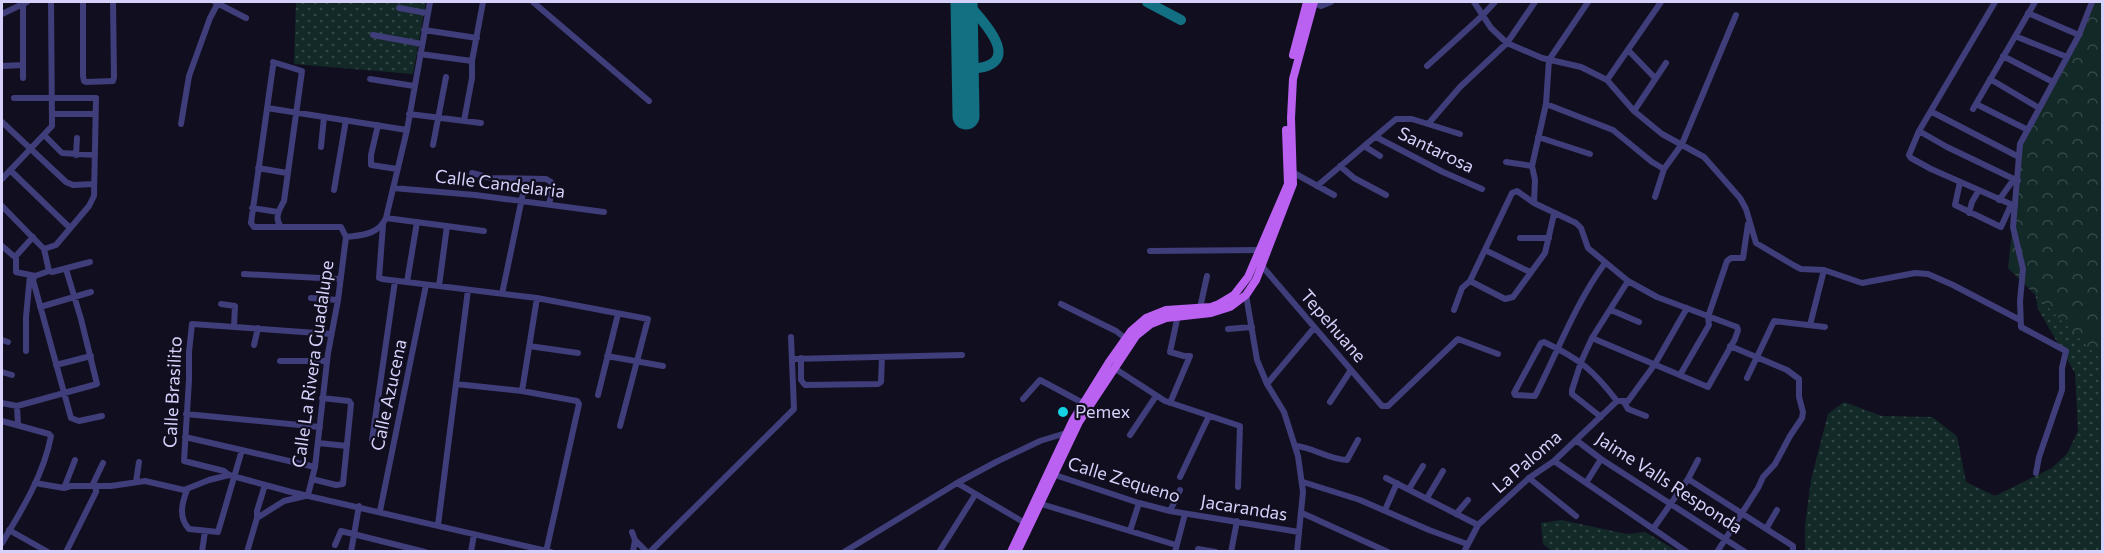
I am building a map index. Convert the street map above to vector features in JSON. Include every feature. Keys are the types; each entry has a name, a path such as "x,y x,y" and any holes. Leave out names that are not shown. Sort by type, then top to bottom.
{"main road":[{"path":"1011,552 1024,523 1055,475 1079,422 1129,344 1142,330 1158,320 1178,315 1211,313 1230,307 1248,277 1288,184 1286,117 1288,79 1307,2"},
{"path":"1017,552 1066,433 1125,338 1136,325 1157,313 1179,308 1200,308 1246,295 1256,280 1293,184 1291,118 1293,79 1313,2"}],"street":[{"path":"2,179 52,126 51,2"},
{"path":"82,2 84,81 112,81 114,77 113,2"},
{"path":"430,2 407,130 384,222 379,278 537,298 648,319 620,426"},
{"path":"464,121 483,2"},
{"path":"533,2 649,101"},
{"path":"1313,2 1321,6 1331,2"},
{"path":"1474,2 1491,28 1507,43 1549,60 1581,67 1607,80 1634,111 1662,134 1704,157 1740,198 1756,243 1795,266 1801,269 1824,270 1862,283 1915,273 1928,274 2020,320"},
{"path":"1427,66 1495,2"},
{"path":"1429,123 1460,87 1507,43 1535,2"},
{"path":"1534,203 1535,180 1532,166 1546,104 1549,60 1588,2"},
{"path":"1607,80 1661,2"},
{"path":"1995,2 1919,131 1910,157 1931,169 2013,206"},
{"path":"2028,130 1975,106 2035,2"},
{"path":"2036,473 2039,457 2062,390 2066,351 2021,327 2020,301 2023,272 2013,234 2013,206 2020,144 2079,35 2092,2"},
{"path":"2,14 25,3 23,78"},
{"path":"181,124 189,76 210,18 218,3 246,18"},
{"path":"399,8 428,13"},
{"path":"2028,13 2079,35"},
{"path":"1655,197 1664,169 1682,144 1736,15"},
{"path":"424,30 477,38"},
{"path":"373,35 422,44"},
{"path":"2015,36 2067,57"},
{"path":"1628,50 1655,78"},
{"path":"420,54 472,61"},
{"path":"2003,56 2053,82"},
{"path":"1634,111 1666,63"},
{"path":"281,227 278,212 284,201 302,71 273,64 252,208 251,223 254,226 281,227 341,227 346,237 362,236 374,232 384,222 417,222 484,231"},
{"path":"2,66 23,66"},
{"path":"433,145 446,77"},
{"path":"370,79 414,86"},
{"path":"1990,79 2039,108"},
{"path":"14,98 96,98 94,196 89,206 56,245 44,249"},
{"path":"1546,104 1613,130 1664,169"},
{"path":"267,108 407,130"},
{"path":"265,119 268,110 277,109"},
{"path":"1932,112 2019,157"},
{"path":"52,114 94,114"},
{"path":"409,114 481,123"},
{"path":"321,147 324,117"},
{"path":"1317,186 1396,119 1412,119 1460,134"},
{"path":"334,190 346,120"},
{"path":"2,122 69,183 94,184"},
{"path":"378,125 371,165 397,169"},
{"path":"1919,131 2016,180"},
{"path":"44,135 62,153 95,155"},
{"name":"Santarosa","path":"1376,137 1443,172 1482,189"},
{"path":"1538,137 1590,154"},
{"path":"76,155 77,138"},
{"path":"1364,146 1380,156"},
{"path":"1506,162 1532,166"},
{"path":"1340,166 1354,178 1386,195"},
{"path":"258,168 287,173"},
{"path":"10,170 70,228"},
{"path":"1294,173 1334,195"},
{"path":"472,174 490,178 546,179 553,185 549,205"},
{"path":"502,294 526,179"},
{"path":"1999,200 2016,180"},
{"path":"1960,182 1955,205 1969,213 2001,227 2013,206"},
{"name":"Calle Candelaria","path":"393,188 604,212"},
{"path":"1969,213 1979,190"},
{"path":"1454,310 1462,288 1470,281 1514,192 1517,191 1554,214 1576,223 1581,228 1588,248 1628,281 1657,297 1737,327 1738,330 1708,387 1593,338"},
{"path":"2,206 44,249 50,272"},
{"path":"252,208 278,212"},
{"path":"1470,281 1505,299 1513,297 1545,253 1554,214"},
{"path":"1680,375 1709,325 1708,317 1727,261 1731,258 1743,258 1749,218"},
{"path":"406,282 417,222"},
{"path":"439,286 447,226"},
{"path":"33,237 16,258 16,272 32,276 90,262"},
{"name":"Calle La Rivera Guadalupe","path":"308,495 315,466 327,361 346,237"},
{"path":"1520,238 1549,238"},
{"path":"2,246 16,258"},
{"path":"1150,251 1261,250"},
{"path":"1485,250 1530,272"},
{"path":"1605,263 1570,320 1559,349 1535,396 1515,395 1514,393 1544,342 1559,349 1581,362 1620,402 1629,409 1646,416"},
{"name":"Tepehuane","path":"1262,266 1382,406 1388,406 1458,339 1498,354"},
{"path":"2,403 17,406 97,384 66,269"},
{"path":"1810,325 1824,270"},
{"path":"244,274 339,279"},
{"path":"32,276 63,393 74,421 102,416"},
{"path":"26,351 26,316 32,276"},
{"path":"1200,308 1207,276"},
{"path":"372,440 394,281"},
{"path":"1602,417 1571,392 1581,362 1593,338 1628,281"},
{"name":"Calle Azucena","path":"380,511 426,285"},
{"path":"438,525 468,290"},
{"path":"40,307 91,292"},
{"path":"1246,295 1257,360 1267,384 1284,412 1303,482 1297,552"},
{"path":"311,298 338,300"},
{"path":"522,391 537,298"},
{"path":"221,304 235,306 234,327 331,334"},
{"path":"1061,304 1116,331 1125,338"},
{"name":"La Paloma","path":"1464,552 1478,525 1529,478 1554,461 1620,402 1628,401 1655,364 1687,308"},
{"path":"1611,310 1639,322"},
{"path":"598,395 618,314"},
{"path":"1170,403 1190,356 1170,352 1178,315"},
{"path":"1748,378 1774,321 1825,327"},
{"name":"Calle Brasilito","path":"232,476 225,471 184,461 192,324 234,327"},
{"path":"1228,329 1252,327"},
{"path":"254,345 258,328"},
{"path":"1267,384 1314,328"},
{"path":"632,532 635,540 649,552 794,409 791,337"},
{"path":"529,346 578,353"},
{"path":"1718,552 1763,477 1775,464 1802,418 1803,412 1799,397 1799,379 1787,370 1730,346"},
{"path":"792,358 962,355"},
{"path":"56,365 91,356"},
{"path":"607,356 663,366"},
{"path":"801,358 801,380 805,385 842,386 881,382 882,357"},
{"path":"280,361 327,361"},
{"path":"1114,369 1170,403 1240,426 1238,487"},
{"path":"1330,402 1351,370"},
{"path":"2,372 12,375"},
{"path":"1023,399 1040,380 1083,403"},
{"path":"35,483 64,488 153,482 187,490 209,480 232,476 548,551 579,404 576,401 522,391 456,386"},
{"path":"1130,435 1156,396"},
{"path":"312,479 336,485 343,484 351,404 349,400 322,398"},
{"path":"17,406 18,425"},
{"path":"186,414 320,427"},
{"path":"1180,477 1209,416"},
{"path":"2,421 51,436 47,455 35,483 2,542"},
{"path":"844,552 957,483 1040,441 1066,433"},
{"path":"185,437 315,466"},
{"path":"1295,446 1307,447 1321,455 1347,460 1358,440"},
{"name":"Jaime Valls Responda","path":"1576,440 1601,459 1745,552"},
{"path":"318,443 346,446"},
{"path":"187,490 182,509 183,523 189,529 218,532 232,476 242,450"},
{"path":"1586,483 1601,459"},
{"path":"64,488 75,460"},
{"path":"1653,529 1698,460"},
{"path":"1554,461 1687,552"},
{"path":"136,482 139,462"},
{"path":"66,552 96,492 94,486 103,463"},
{"path":"1409,489 1423,465"},
{"path":"1427,498 1443,471"},
{"name":"Calle Zequeno","path":"1055,475 1139,503 1185,514"},
{"path":"1386,478 1478,525"},
{"path":"1529,478 1576,516"},
{"path":"1688,478 1794,550"},
{"path":"1303,482 1360,500 1467,544"},
{"path":"957,483 1024,523"},
{"path":"1384,510 1397,483"},
{"path":"247,552 258,518 257,511 265,485"},
{"path":"1170,511 1180,490"},
{"path":"258,518 284,501 308,495"},
{"path":"939,552 975,495"},
{"path":"1453,512 1468,500"},
{"path":"1037,503 1130,531 1175,548 1185,514"},
{"path":"1130,531 1139,503"},
{"path":"351,552 359,506"},
{"path":"1766,529 1777,510"},
{"path":"1302,513 1388,552"},
{"name":"Jacarandas","path":"1185,514 1299,532"},
{"path":"1231,552 1237,521"},
{"path":"9,531 48,552"},
{"path":"202,552 205,531"},
{"path":"334,545 341,531 425,552"},
{"path":"471,552 474,534"},
{"path":"633,552 635,540"},
{"path":"1198,549 1216,552"}],"green space":[{"path":"296,2 426,2 413,74 294,64"},
{"path":"2095,2 2102,2 2102,361 2008,268 2021,149"},
{"path":"2102,138 2102,551 1805,552 1805,526 1811,480 1828,414 1844,402 1882,416 1932,417 1957,436 1966,482 1995,496 2052,468 2067,454 2078,431 2075,373 2038,309 2031,272"},
{"path":"1561,520 1627,534 1645,532 1677,551 1552,551 1543,544 1541,523"}],"taxiway":[{"path":"966,2 991,33 997,43 999,53 995,61 985,67 966,69"},
{"path":"1147,2 1181,20"}],"runway":[{"path":"964,2 966,116"}],"place":[{"name":"Pemex","path":"1063,412"}]}
